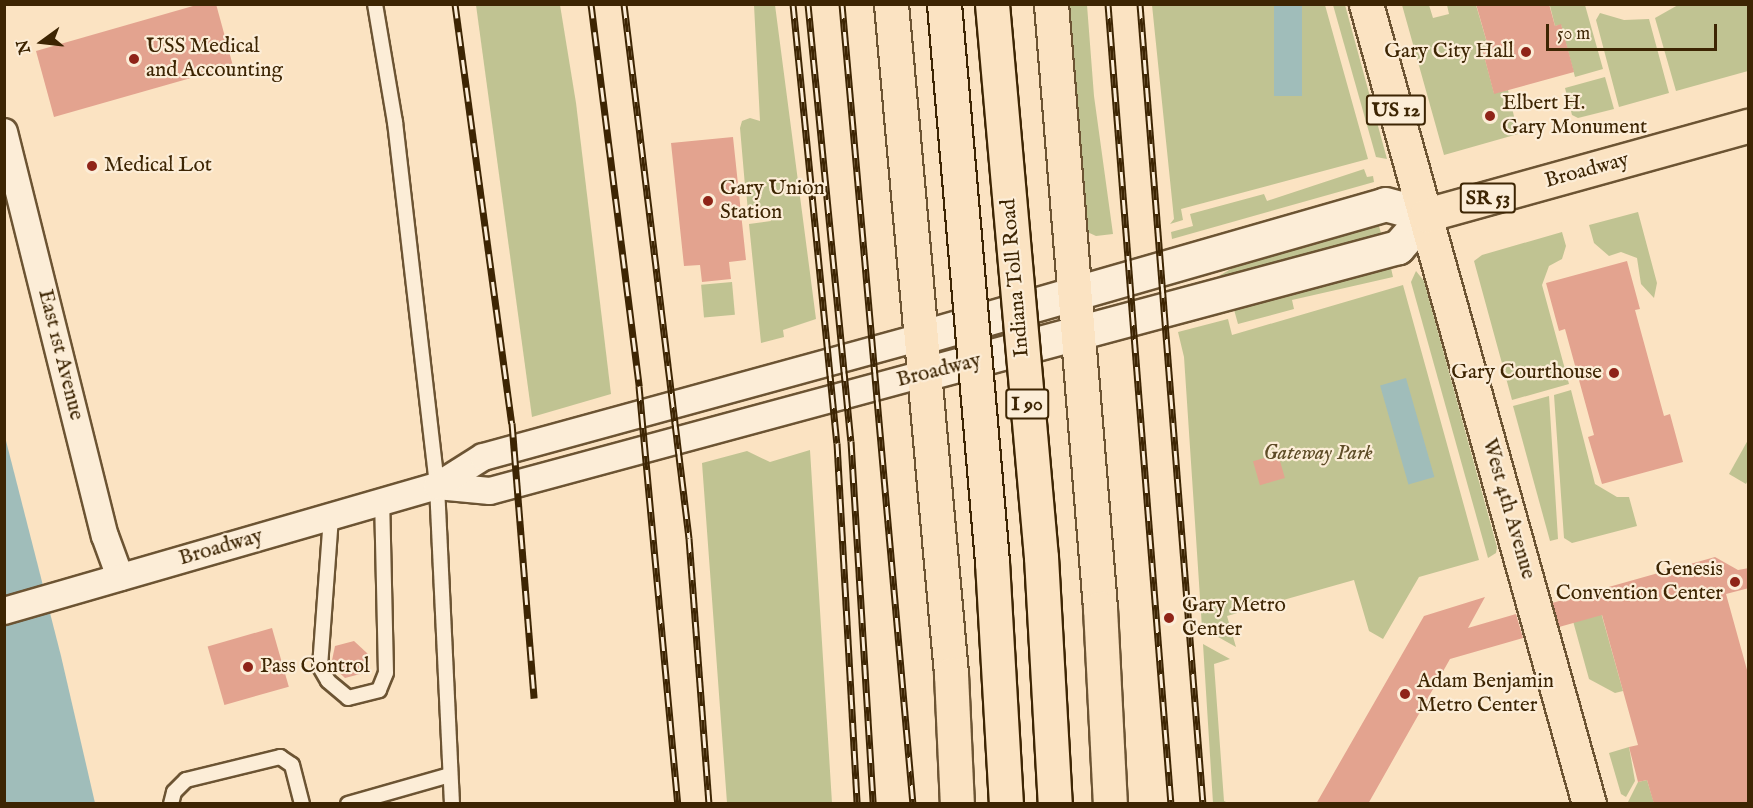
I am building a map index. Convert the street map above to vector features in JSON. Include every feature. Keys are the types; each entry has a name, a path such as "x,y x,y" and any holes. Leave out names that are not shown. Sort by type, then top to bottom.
{"main road":[{"path":"891,4 921,375 951,674 957,804"},
{"name":"I 90","path":"944,4 992,562 1006,804"},
{"name":"Indiana Toll Road","path":"992,4 1041,557 1055,804"},
{"path":"1051,4 1100,608 1110,804"},
{"name":"US 12","path":"1366,4 1426,215"},
{"name":"Broadway","path":"919,338 1075,296 1385,204 1426,215 1749,126"},
{"name":"Broadway","path":"921,375 1078,335 1398,247 1426,215"},
{"name":"West 4th Avenue","path":"1426,215 1589,804"}],"street":[{"name":"East 1st Avenue","path":"4,132 105,536 120,577"},
{"name":"Broadway","path":"4,611 437,486 483,457 919,338"},
{"name":"Broadway","path":"437,486 490,491 921,375"}],"lane":[{"path":"375,4 395,122 437,486 452,804"},
{"path":"332,517 320,667 328,681 348,698 379,690 386,673 382,502"},
{"path":"171,804 174,792 186,780 280,757 292,765 302,804"},
{"path":"348,804 450,775"}],"green space":[{"path":"476,5 560,5 576,103 611,394 532,417"},
{"path":"754,5 775,5 816,319 783,330 784,337 761,343 749,224 771,221 769,210 748,212 746,189 767,186 766,183 745,186 740,128 742,121 750,118 760,121"},
{"path":"1060,5 1087,5 1094,96 1113,234 1096,236 1083,230"},
{"path":"1152,5 1325,5 1368,159 1181,209 1183,220 1170,224 1174,219"},
{"path":"1333,5 1345,5 1387,159 1376,157"},
{"path":"1402,5 1429,5 1433,18 1449,14 1447,5 1476,5 1488,46 1482,48 1494,93 1508,90 1518,134 1444,155"},
{"path":"1585,5 1603,69 1575,77 1561,25 1555,26 1550,6"},
{"path":"1678,5 1748,5 1748,71 1676,91 1655,18"},
{"path":"1600,13 1624,20 1649,19 1669,93 1619,107 1596,20"},
{"path":"1605,77 1614,109 1578,118 1572,115 1565,88"},
{"path":"1364,169 1367,177 1373,176 1374,182 1172,239 1171,232 1193,226 1190,214 1264,194 1267,201"},
{"path":"1638,212 1657,283 1654,298 1641,284 1637,258 1621,252 1609,256 1594,243 1589,225"},
{"path":"1378,223 1382,236 1210,281 1250,258"},
{"path":"1562,232 1566,246 1562,259 1549,266 1542,285 1569,384 1512,400 1474,261 1482,255"},
{"path":"1397,262 1398,266 1391,268 1393,277 1292,300 1294,309 1238,324 1233,306"},
{"path":"1416,271 1424,281 1497,547 1496,553 1488,558 1411,282"},
{"path":"732,282 735,315 704,318 701,285"},
{"name":"Gateway Park","path":"1403,285 1479,560 1419,577 1383,639 1369,631 1354,580 1227,616 1236,647 1202,628 1184,357 1178,332 1228,319 1232,335"},
{"path":"1571,390 1595,484 1617,497 1629,497 1637,526 1572,543 1564,538 1554,395"},
{"path":"1549,396 1558,539 1550,541 1513,406"},
{"path":"1748,440 1748,480 1746,484 1729,474"},
{"path":"810,450 832,803 727,803 702,463 747,451 770,462"},
{"path":"1595,591 1623,691 1615,693 1589,679 1573,621 1570,598"},
{"path":"1203,644 1230,659 1214,664 1224,801 1228,803 1213,803"},
{"path":"1629,747 1635,781 1626,797 1621,794 1609,753"},
{"path":"1647,780 1654,803 1627,804 1638,782"}],"water":[{"path":"1274,5 1302,5 1302,96 1274,96"},
{"path":"1406,378 1434,477 1408,484 1380,385"},
{"path":"4,433 61,656 95,803 5,803"}],"building":[{"name":"USS Medical and Accounting","path":"200,4 216,4 233,66 54,117 36,51"},
{"name":"Gary City Hall","path":"1476,4 1549,4 1555,26 1561,24 1574,72 1494,94 1482,48 1488,46"},
{"name":"Gary Union Station","path":"733,137 746,260 729,262 731,279 702,282 700,265 684,266 671,143"},
{"name":"Gary Courthouse","path":"1627,261 1640,309 1635,310 1664,416 1670,414 1683,462 1602,484 1588,437 1594,435 1565,329 1559,331 1546,283"},
{"path":"1278,454 1285,478 1260,485 1253,461"},
{"path":"1715,557 1738,570 1749,568 1749,588 1726,594 1749,677 1749,804 1654,804 1647,780 1638,782 1629,747 1638,745 1602,615 1559,627 1552,603"},
{"name":"Adam Benjamin Metro Center","path":"1485,597 1468,628 1516,614 1523,638 1450,659 1368,804 1316,804 1424,616"},
{"name":"Pass Control","path":"272,628 289,687 224,705 208,646"},
{"path":"354,641 368,654 364,673 345,678 331,665 335,646"}],"railway":[{"path":"455,4 512,423 534,698"},
{"path":"591,4 639,386 678,804"},
{"path":"624,4 689,538 709,804"},
{"path":"793,4 837,443 857,804"},
{"path":"808,4 851,441 873,804"},
{"path":"842,4 913,804"},
{"path":"1108,4 1171,804"},
{"path":"1140,4 1203,804"}],"place":[{"name":"Gary City Hall","path":"1526,52"},
{"name":"USS Medical and Accounting","path":"134,59"},
{"name":"Elbert H. Gary Monument","path":"1490,116"},
{"name":"Medical Lot","path":"92,166"},
{"name":"Gary Union Station","path":"708,201"},
{"name":"Gary Courthouse","path":"1614,373"},
{"name":"Genesis Convention Center","path":"1735,582"},
{"name":"Gary Metro Center","path":"1169,618"},
{"name":"Pass Control","path":"248,667"},
{"name":"Adam Benjamin Metro Center","path":"1405,694"}]}
